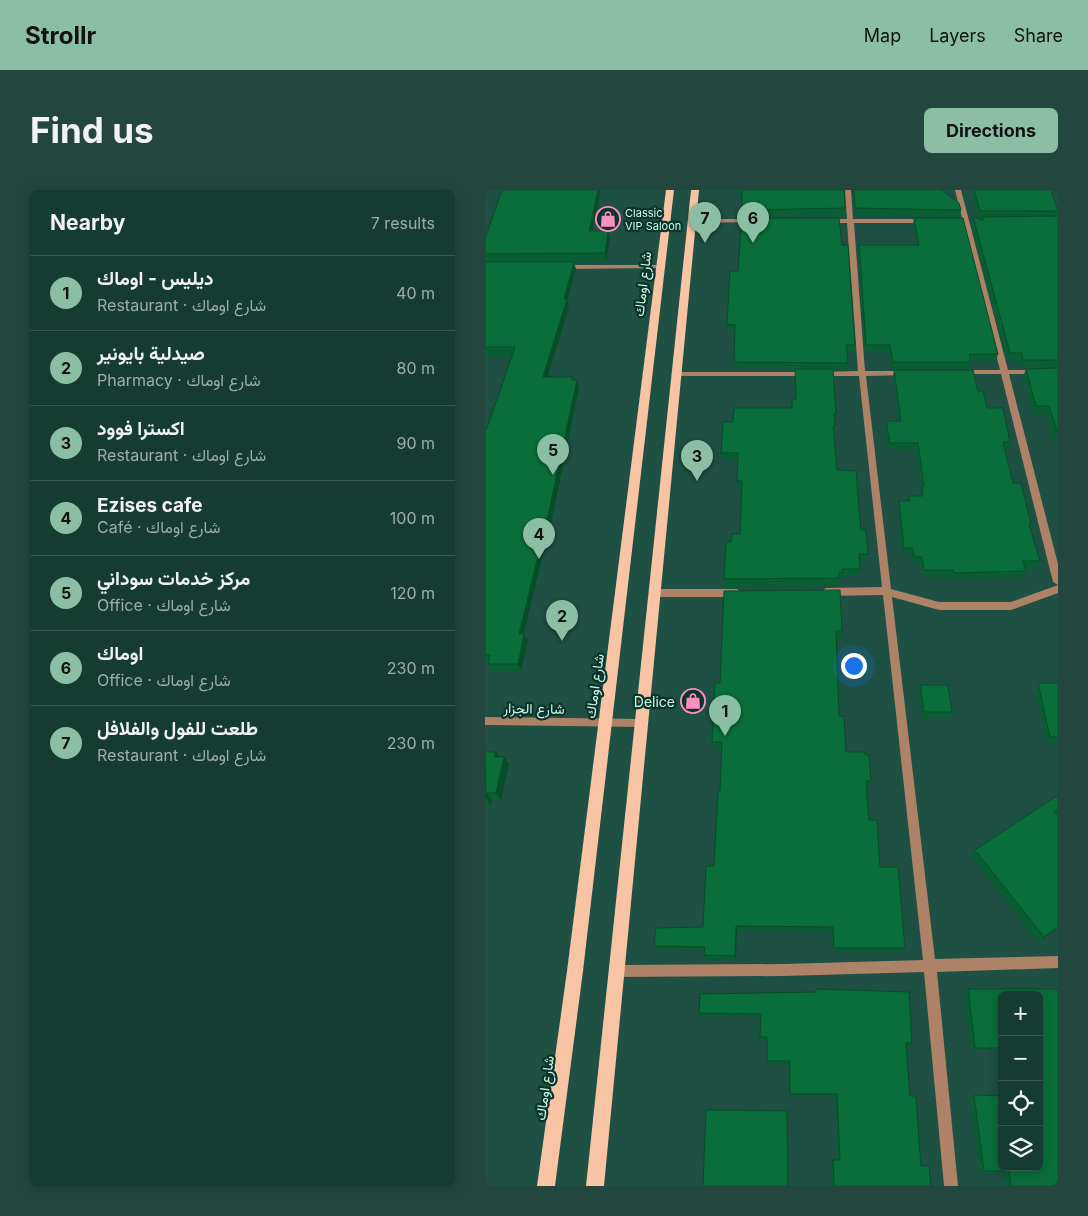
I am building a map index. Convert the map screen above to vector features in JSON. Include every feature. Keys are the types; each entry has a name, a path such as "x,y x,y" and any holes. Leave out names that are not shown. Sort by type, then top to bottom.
{"main road":[{"name":"شارع اوماك","path":"546,1186 575,971 659,267 670,190"},
{"path":"595,1186 615,971 642,723 675,374 695,190"}],"street":[{"path":"848,190 862,374 885,591 930,965 951,1186"},
{"path":"958,190 964,221 983,286 1003,372 1058,582"},
{"path":"692,221 765,221"},
{"path":"821,221 937,221"},
{"path":"955,221 973,221"},
{"path":"550,267 659,267"},
{"path":"956,372 1058,372"},
{"path":"675,374 919,373"},
{"path":"818,592 885,591 939,606 1011,606 1058,589"},
{"path":"655,593 751,592"},
{"name":"شارع الجزار","path":"485,721 642,723"},
{"path":"615,971 784,970 1058,962"}],"building":[{"path":"502,190 598,190 589,231 608,231 605,253 485,254 485,239"},
{"path":"742,190 844,190 845,208 742,210"},
{"path":"854,190 942,190 959,203 961,210 855,208"},
{"path":"974,190 1051,190 1058,211 980,211"},
{"path":"1058,216 1058,360 1023,360 1022,353 1010,353 973,217 983,220 982,217"},
{"path":"742,218 839,218 842,245 848,245 855,345 846,345 848,363 734,362 735,325 727,324 730,271 738,271"},
{"path":"914,218 963,218 998,354 969,354 971,362 893,362 890,345 866,345 859,245 919,245"},
{"path":"485,262 574,262 564,299 567,299 543,377 573,377 572,380 577,380 549,511 519,634 524,634 518,664 488,664 490,655 485,655 485,428 487,428 515,347 485,347"},
{"path":"1058,368 1058,434 1049,406 1036,406 1026,369"},
{"path":"795,369 833,369 836,414 834,414 835,426 833,426 837,470 856,471 861,530 866,530 868,554 859,554 860,569 842,569 842,573 839,573 839,578 724,579 726,542 731,542 732,534 740,534 742,481 737,481 738,453 721,453 723,422 733,422 734,408 792,408 792,399 796,399"},
{"path":"894,370 973,370 978,391 983,391 987,408 1003,408 1010,442 1003,442 1013,483 1021,483 1031,523 1029,524 1040,561 1023,561 1026,571 954,573 953,570 924,570 922,557 915,557 912,548 904,548 899,501 910,501 909,496 923,496 922,486 924,486 918,443 890,443 886,421 901,421"},
{"path":"840,590 842,631 836,631 839,716 844,716 846,752 865,752 865,755 869,755 871,781 866,781 869,820 877,820 880,867 898,867 905,948 834,948 833,927 736,926 735,956 704,955 705,947 654,946 656,928 703,927 706,866 714,866 718,791 720,791 722,742 712,742 715,683 720,683 724,591"},
{"path":"1038,683 1058,683 1058,737 1050,737"},
{"path":"920,685 948,685 952,712 924,712"},
{"path":"485,752 496,752 494,757 504,757 496,793 487,793 486,798"},
{"path":"1058,795 1058,811 1054,811 1058,816 1058,927 1044,937 975,850"},
{"path":"816,989 909,992 912,1043 906,1043 910,1096 916,1096 921,1166 929,1166 931,1186 834,1186 833,1160 840,1160 837,1094 790,1094 790,1061 767,1061 767,1037 760,1037 761,1014 699,1013 700,994 816,992"},
{"path":"968,989 1058,989 1058,1186 1011,1186 1009,1171 1043,1171 1043,991 998,991 998,1048 975,1048"},
{"path":"974,1095 998,1096 998,1171 984,1171"},
{"path":"706,1110 787,1111 788,1186 703,1186"}],"place":[{"name":"Classic VIP Saloon","path":"608,219"},
{"name":"طلعت للفول والفلافل","path":"705,243"},
{"name":"اوماك","path":"753,243"},
{"name":"مركز خدمات سوداني","path":"553,475"},
{"name":"اكسترا فوود","path":"697,481"},
{"name":"Ezises cafe","path":"539,559"},
{"name":"صيدلية بايونير","path":"562,641"},
{"name":"Delice","path":"693,701"},
{"name":"ديليس - اوماك","path":"725,736"}]}
